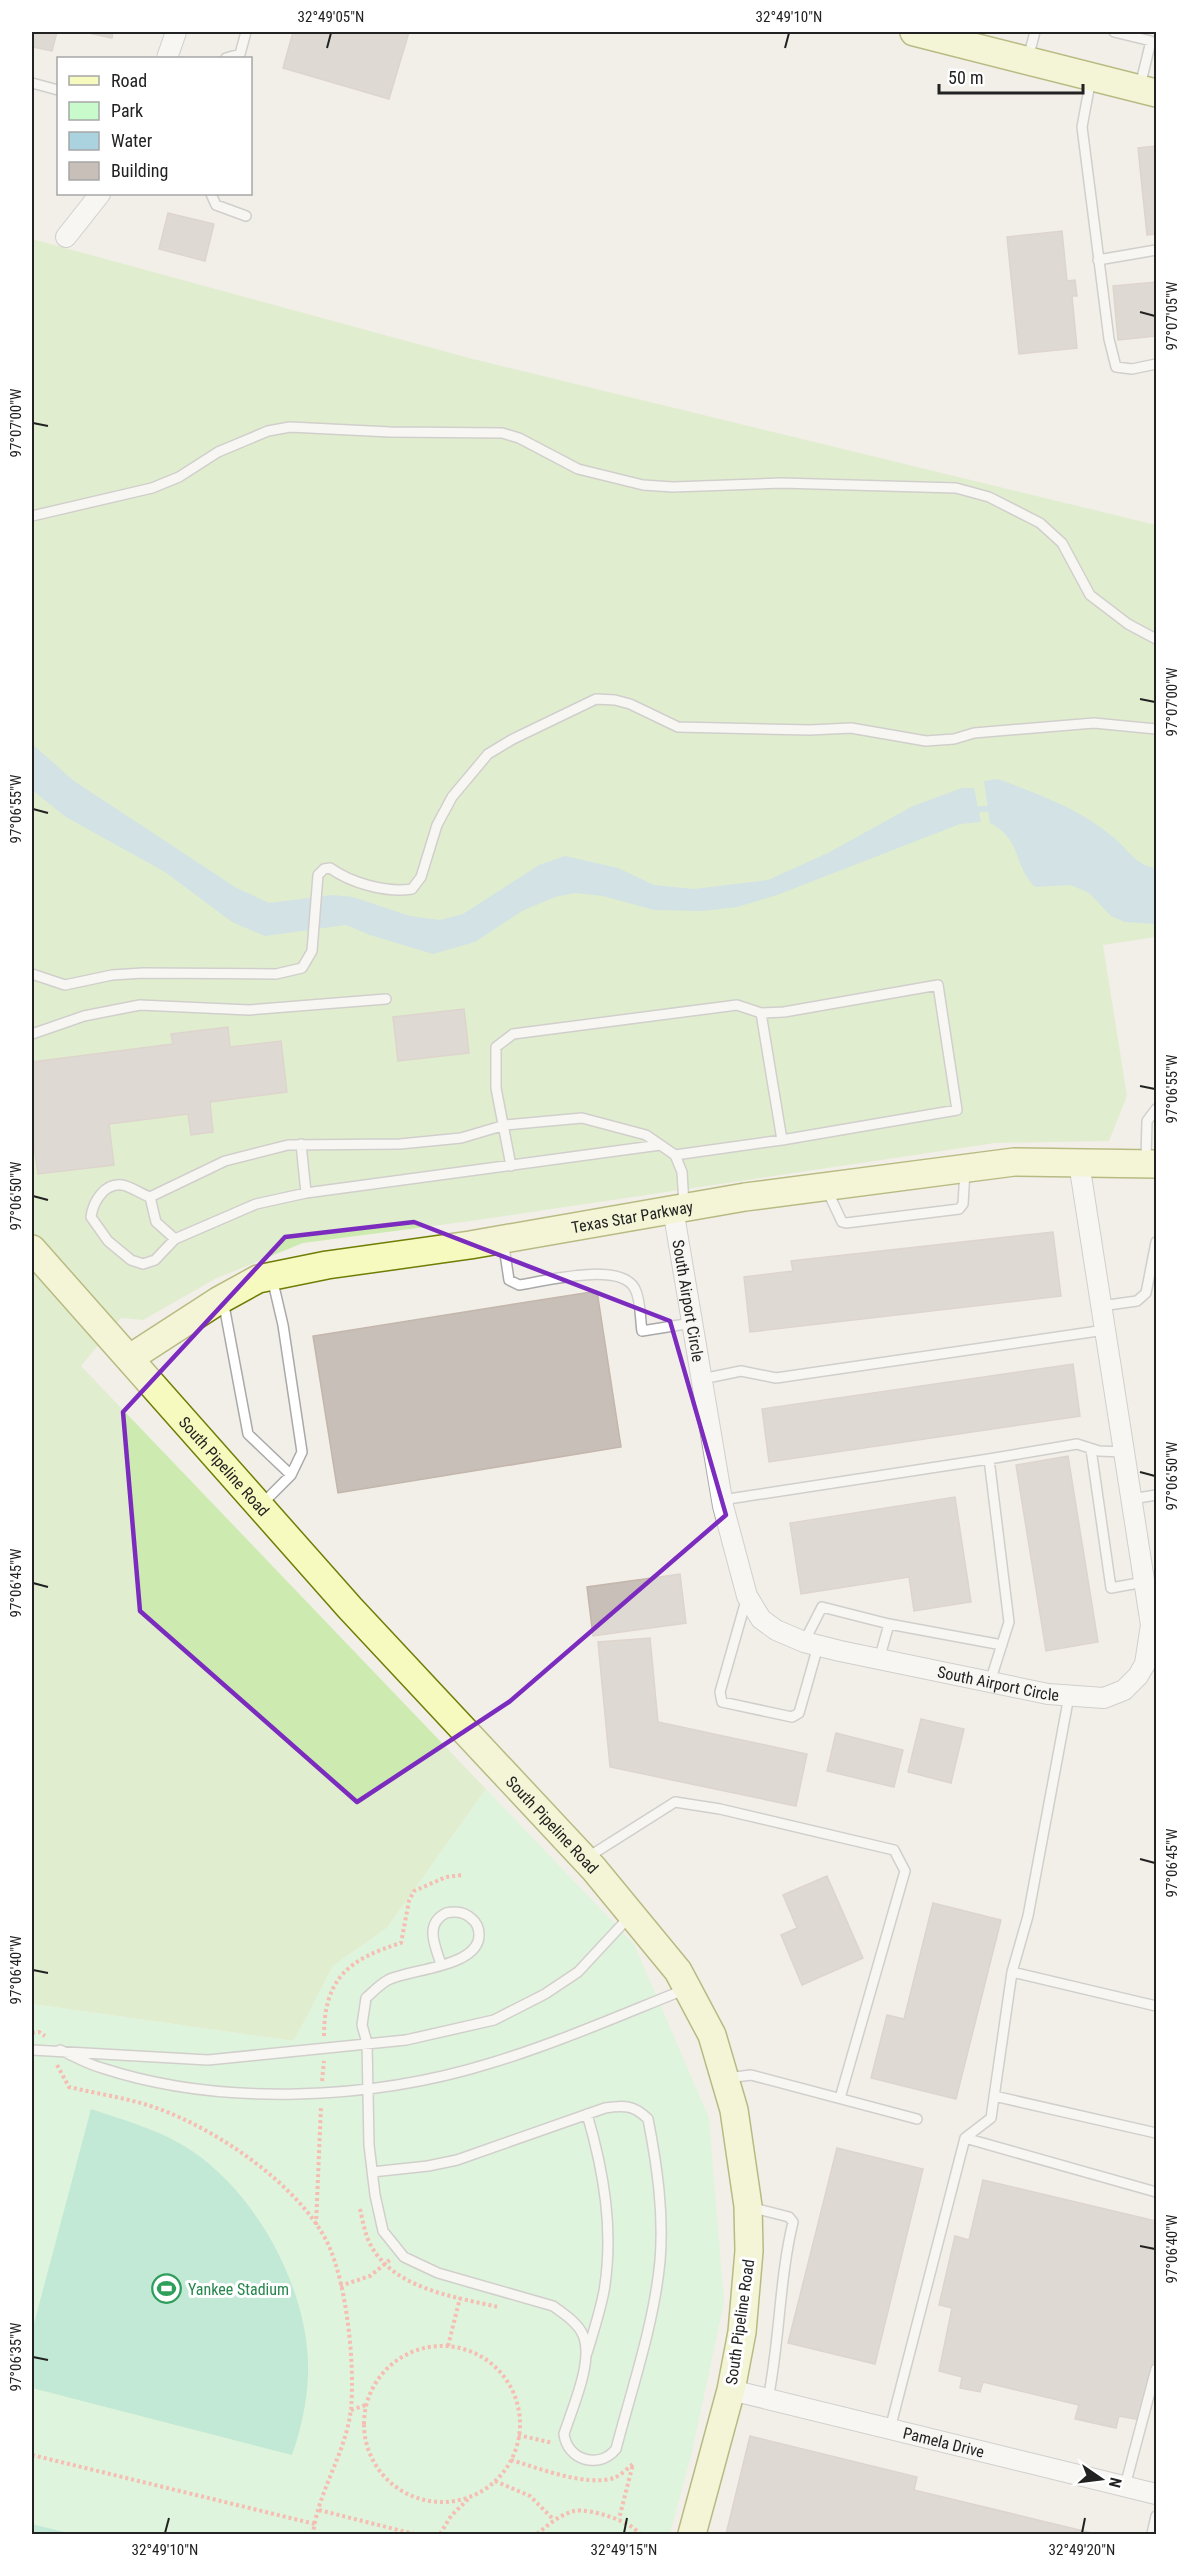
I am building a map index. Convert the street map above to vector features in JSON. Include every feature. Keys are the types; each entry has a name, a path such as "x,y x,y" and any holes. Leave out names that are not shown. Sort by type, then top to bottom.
{"street":[{"path":"166,57 176,32"},
{"path":"914,32 969,42 1148,91"},
{"path":"66,237 99,195"},
{"name":"Texas Star Parkway","path":"130,1358 223,1298 258,1279 327,1265 502,1239 679,1208 965,1168 1014,1162 1151,1164"},
{"name":"South Airport Circle","path":"679,1208 692,1323 722,1500 747,1596 761,1619 776,1630 811,1644 879,1660 1048,1694 1104,1698 1124,1690 1138,1677 1150,1647 1151,1625 1149,1594 1124,1452 1079,1163"},
{"name":"South Pipeline Road","path":"32,1249 350,1608 585,1859 678,1971 712,2035 734,2110 748,2206 746,2293 731,2390 692,2535"},
{"name":"Pamela Drive","path":"731,2390 1156,2494"}],"lane":[{"path":"230,57 240,54 246,32"},
{"path":"1028,60 1035,32"},
{"path":"1113,32 1151,41 1148,91"},
{"path":"1091,76 1082,127 1109,339 1116,367 1132,369 1156,364"},
{"path":"32,83 57,90"},
{"path":"212,195 216,205 246,216"},
{"path":"1098,260 1156,250"},
{"path":"32,516 152,488 179,477 219,452 268,430 290,427 332,427 390,432 502,433 519,438 578,469 643,485 673,487 781,483 956,488 989,497 1040,523 1062,543 1090,596 1128,624 1156,639"},
{"path":"32,974 65,985 112,975 143,973 276,975 302,968 312,951 318,875 324,868 330,868 387,890 412,889 421,877 437,825 452,797 488,754 513,739 597,699 615,699 630,704 678,727 810,730 851,728 926,741 954,739 974,733 1094,723 1156,729"},
{"path":"512,1166 496,1088 496,1047 513,1034 737,1005 761,1013 784,1012 938,985 957,1110 782,1140 675,1155"},
{"path":"32,1034 84,1016 140,1005 249,1010 386,999"},
{"path":"761,1013 782,1140"},
{"path":"1151,1164 1147,1121 1156,1109"},
{"path":"660,1144 512,1166 306,1192 256,1204 175,1239 155,1260 143,1264 130,1260 108,1241 91,1217 93,1203 110,1187 123,1185 150,1197 225,1161 288,1145 400,1144 461,1138 505,1125 582,1118 646,1135 660,1144 675,1155 682,1172 679,1208"},
{"path":"301,1144 306,1192"},
{"path":"825,1186 842,1222 846,1223 959,1209 963,1204 965,1168"},
{"path":"150,1197 156,1222 175,1239"},
{"path":"502,1239 509,1280 519,1285 605,1273 624,1277 635,1289 642,1331 692,1323"},
{"path":"1101,1306 1137,1300 1146,1293 1156,1242"},
{"path":"260,1505 291,1475 302,1452 283,1325 271,1276"},
{"path":"223,1298 248,1434 291,1475"},
{"path":"702,1379 741,1371 776,1378 1105,1330"},
{"path":"722,1500 1077,1444 1091,1449 1124,1452"},
{"path":"1091,1449 1111,1588 1149,1594"},
{"path":"989,1459 1009,1622 990,1682"},
{"path":"1132,1499 1156,1495"},
{"path":"747,1596 720,1692 722,1702 792,1717 799,1713 811,1644 822,1607 888,1624 1002,1645"},
{"path":"879,1660 888,1624"},
{"path":"890,2429 965,2138 991,2118 1012,1972 1028,1916 1069,1696"},
{"path":"585,1859 675,1802 720,1809 894,1850 906,1871 840,2098"},
{"path":"441,1964 432,1934 435,1921 446,1912 466,1914 479,1929 478,1943 469,1955 441,1964 388,1980 366,1998 362,2025 367,2043 372,2172 383,2230 404,2258 438,2273 553,2306 565,2314 583,2334 586,2356"},
{"path":"32,2050 208,2060 257,2057 406,2040 494,2020 545,1994 578,1972 632,1915"},
{"path":"1012,1972 1156,2006"},
{"path":"57,2050 101,2068 206,2090 248,2094 368,2091 489,2064 687,1989"},
{"path":"724,2078 751,2075 917,2120"},
{"path":"994,2096 1156,2133"},
{"path":"372,2172 428,2166 457,2160 587,2114 623,2105 637,2108 648,2119 661,2210 660,2260 655,2299 616,2449 610,2456 595,2461 572,2454 565,2445 564,2434 604,2291 610,2232 597,2146 587,2114"},
{"path":"965,2138 1156,2192"},
{"path":"748,2206 789,2217 793,2222 784,2259 780,2314 768,2399"},
{"path":"1125,2486 1156,2369"},
{"path":"1152,2535 1156,2516"}],"path":[{"path":"32,2033 39,2032 57,2050 60,2073 69,2087 145,2104 187,2120 250,2159 303,2205 328,2244 340,2286 350,2349 351,2410 313,2535"},
{"path":"340,2286 370,2276 398,2251"},
{"path":"448,2346 464,2280"},
{"path":"440,2535 451,2516 471,2497 495,2481 511,2460 519,2435 516,2399 501,2372 476,2353 448,2346 416,2350 395,2361 379,2377 366,2405 364,2436 376,2466 397,2489 426,2501 442,2502 471,2497"},
{"path":"351,2410 366,2405"},
{"path":"519,2435 565,2445"},
{"path":"32,2455 315,2524"},
{"path":"511,2460 570,2477 598,2480 615,2478 633,2464 619,2519"},
{"path":"495,2481 530,2496 554,2520"},
{"path":"319,2510 414,2535"},
{"path":"537,2535 554,2520 575,2511 619,2519 635,2528 640,2535"}],"highlighted area":[{"path":"414,1222 670,1321 726,1515 509,1702 357,1802 140,1611 123,1412 285,1237"}],"green space":[{"path":"32,239 473,359 1156,525 1156,937 1103,945 1127,1096 1109,1141 995,1143 471,1221 303,1243 215,1279 143,1320 121,1318 81,1366 486,1789 387,1928 333,1966 294,2041 32,2004"},
{"path":"486,1789 634,1944 709,2118 724,2302 692,2452 670,2534 32,2534 32,2004 294,2041 333,1966 387,1928"},
{"name":"Yankee Stadium","path":"91,2109 156,2132 192,2151 216,2170 259,2220 290,2280 301,2312 307,2344 306,2395 301,2426 292,2455 32,2388 32,2331"},
{"path":"32,2524 72,2534 32,2534"}],"water":[{"path":"32,744 74,781 235,887 269,903 331,895 353,897 410,916 440,920 463,914 539,865 565,856 618,868 654,885 694,889 768,880 828,853 913,806 962,788 974,788 981,822 960,824 777,895 737,907 703,911 654,910 603,896 575,893 555,897 522,911 475,942 433,954 370,935 346,925 265,936 232,922 165,872 66,817 32,790"},
{"path":"998,779 1073,810 1100,827 1143,864 1156,868 1156,924 1125,922 1111,916 1089,893 1071,885 1035,887 1023,871 1008,837 990,823 984,781"}],"building":[{"path":"32,32 57,32 52,51 32,47"},
{"path":"84,32 113,32 112,38"},
{"path":"293,32 409,32 389,99 283,68"},
{"path":"1156,146 1156,234 1147,235 1138,148"},
{"path":"168,213 214,224 205,261 159,249"},
{"path":"1062,231 1067,281 1075,280 1077,296 1072,296 1077,348 1019,354 1007,237"},
{"path":"1156,282 1156,336 1118,340 1113,286"},
{"path":"464,1009 469,1053 398,1061 393,1017"},
{"path":"228,1027 230,1047 281,1041 287,1092 210,1102 213,1132 191,1135 188,1114 109,1124 114,1165 38,1174 34,1146 32,1147 32,1062 173,1044 171,1034"},
{"path":"1053,1232 1061,1296 750,1332 744,1277 793,1271 791,1261"},
{"path":"597,1291 621,1447 338,1493 313,1336"},
{"path":"1073,1364 1080,1416 769,1462 762,1409"},
{"path":"1068,1456 1098,1642 1046,1651 1016,1465"},
{"path":"955,1497 971,1602 914,1611 909,1577 801,1594 790,1523"},
{"path":"680,1574 686,1623 593,1636 587,1587"},
{"path":"650,1638 658,1722 807,1754 796,1806 610,1767 598,1642"},
{"path":"921,1719 964,1729 951,1783 908,1772"},
{"path":"836,1733 903,1750 894,1787 827,1771"},
{"path":"827,1876 863,1958 802,1985 781,1935 797,1928 783,1895"},
{"path":"933,1903 1001,1920 956,2099 871,2078 887,2015 904,2019"},
{"path":"837,2148 923,2169 875,2364 788,2343"},
{"path":"983,2180 1156,2221 1156,2350 1140,2420 1119,2416 1116,2428 1075,2419 1079,2405 983,2382 980,2392 960,2388 962,2377 939,2371 952,2308 939,2305 955,2236 969,2240"},
{"path":"750,2436 917,2477 914,2490 1096,2534 726,2534"}],"waterway":[{"path":"972,810 995,808"}],"place":[{"name":"Yankee Stadium","path":"167,2289"}]}
